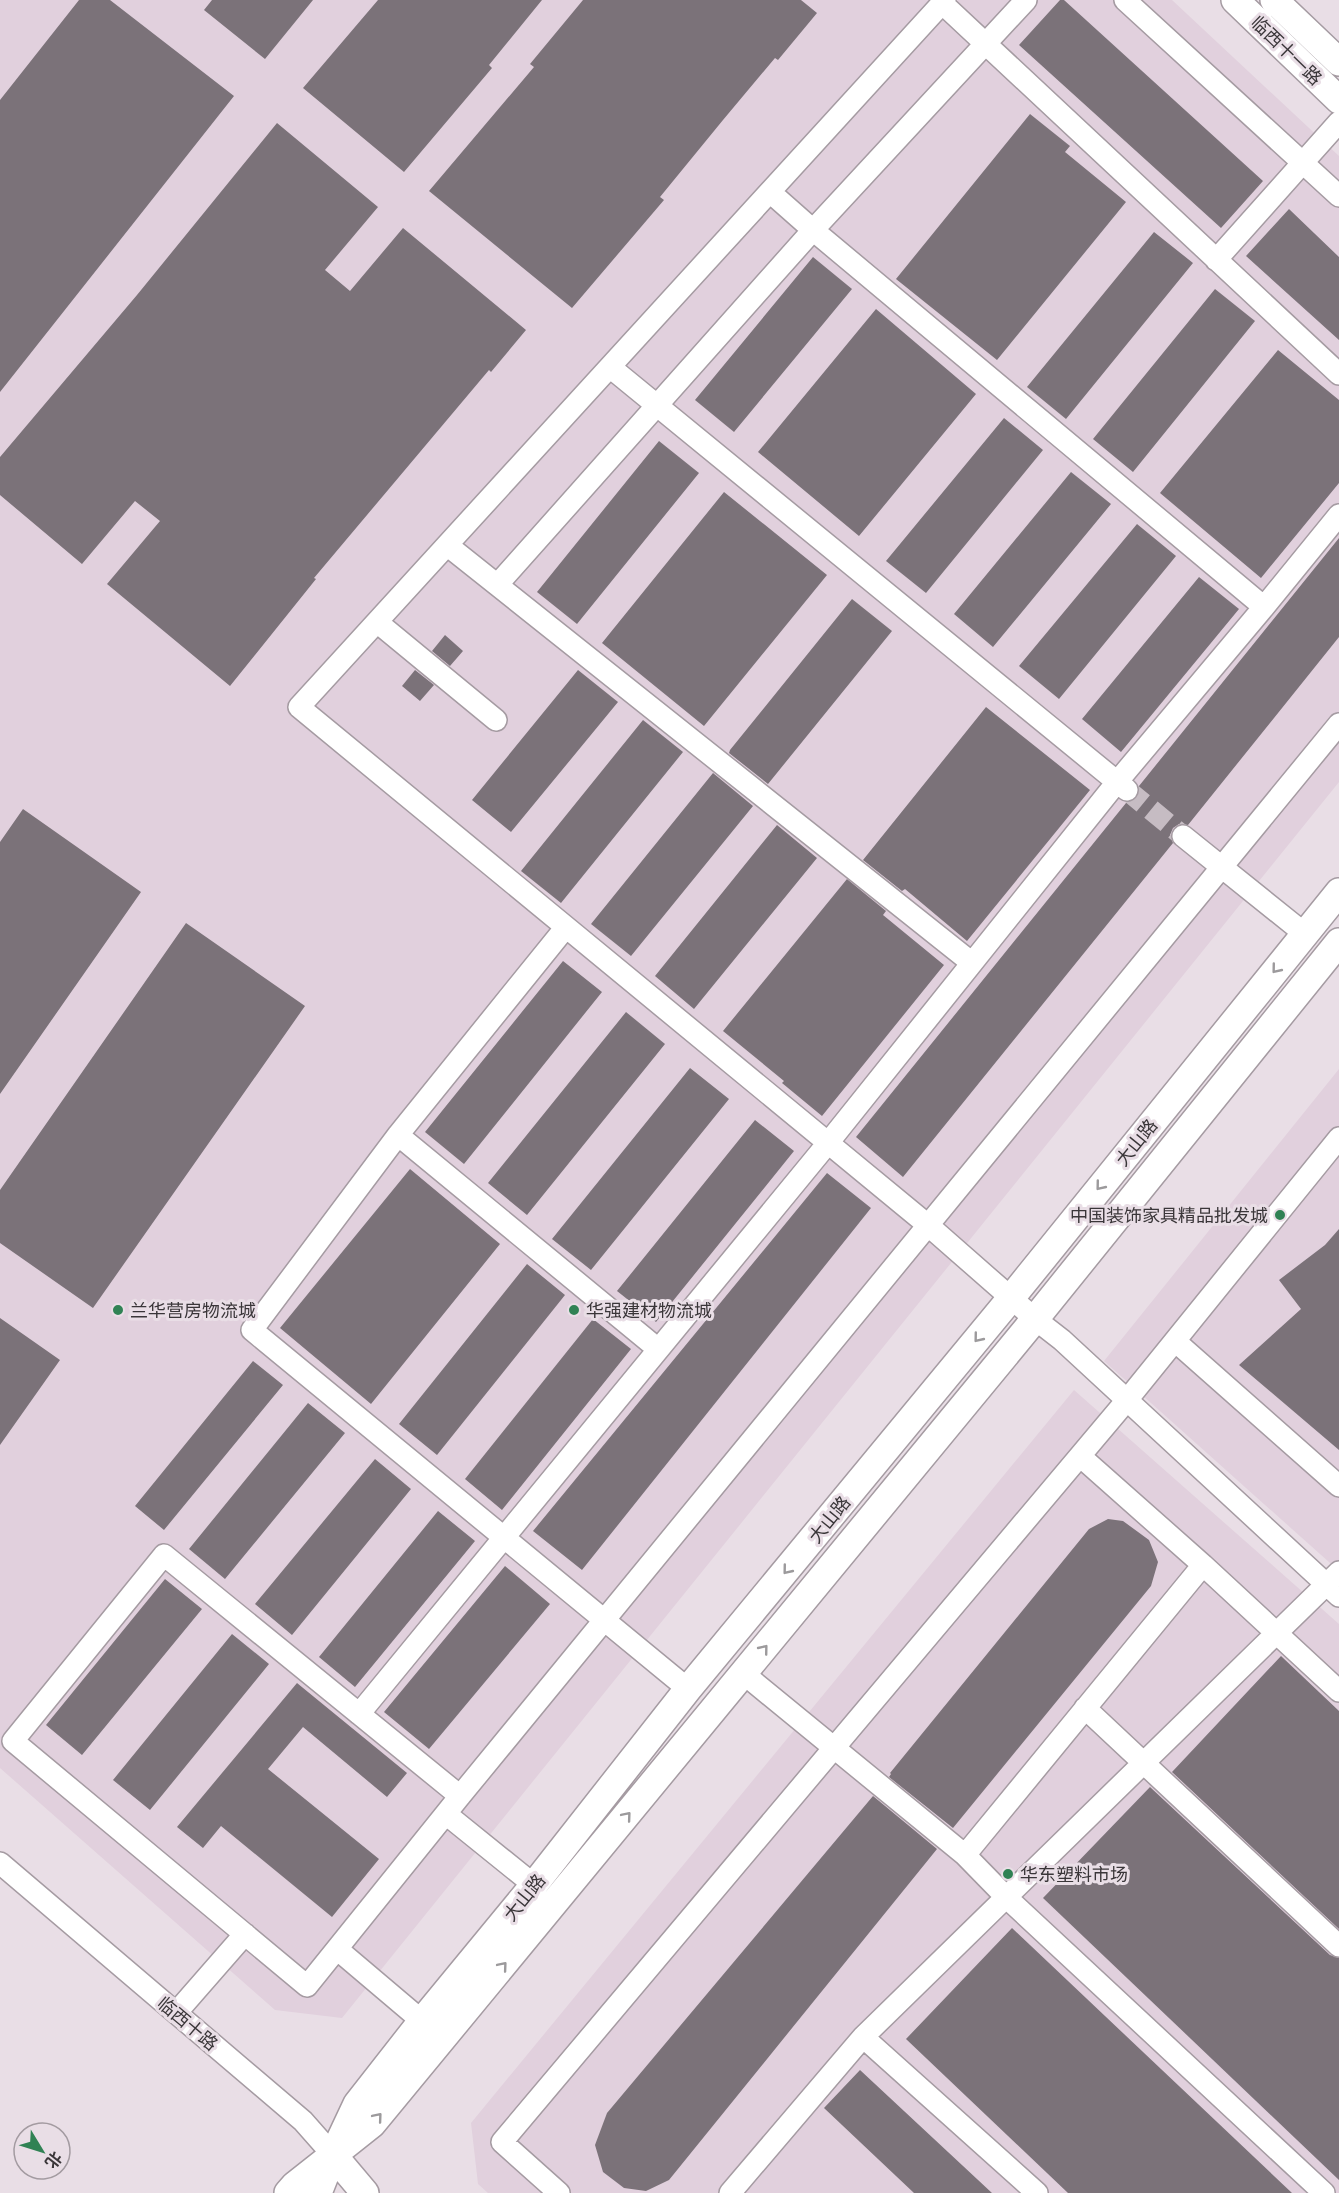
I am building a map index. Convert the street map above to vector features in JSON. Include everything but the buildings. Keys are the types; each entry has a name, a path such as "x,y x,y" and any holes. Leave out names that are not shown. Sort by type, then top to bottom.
{"main road":[{"name":"临西十一路","path":"1235,0 1339,100"},
{"name":"临西十一路","path":"1255,0 1339,81"},
{"name":"临西十一路","path":"1274,0 1339,62"},
{"name":"大山路","path":"318,2193 357,2104 422,2021 534,1885 688,1689 1011,1298 1339,891"},
{"name":"大山路","path":"288,2193 372,2124 1035,1319 1339,942"},
{"name":"临西十路","path":"333,2155 365,2193"}],"street":[{"path":"498,584 813,230 1026,0"},
{"path":"1125,0 1339,196"},
{"path":"730,2193 863,2037 1277,1634 1335,1585 1062,1340 929,1227 299,707 943,2 1339,374"},
{"path":"1216,260 1339,122"},
{"path":"770,192 1264,607"},
{"path":"610,367 1122,786"},
{"path":"359,1714 828,1143 972,963 1122,786 1339,515"},
{"path":"447,545 972,963"},
{"path":"377,622 496,720"},
{"path":"460,1796 164,1555 13,1741 307,1986 460,1796 606,1621 1339,724"},
{"path":"1183,836 1305,934"},
{"path":"566,927 398,1135 252,1330 688,1689"},
{"path":"398,1135 658,1348"},
{"path":"559,2193 502,2142 1127,1400 1339,1138"},
{"path":"1175,1341 1339,1486"},
{"path":"1080,1456 1203,1565 1339,1691"},
{"path":"965,1854 1203,1565"},
{"path":"744,1674 965,1854 1006,1897 1324,2193"},
{"path":"1086,1708 1339,1946"},
{"path":"446,1814 534,1885"},
{"name":"临西十路","path":"0,1863 303,2121 333,2155"},
{"path":"176,2013 245,1934"},
{"path":"337,1949 422,2021"},
{"path":"863,2037 1037,2193"}],"shaded area":[{"name":"华强建材物流城","path":"0,0 1172,0 1339,156 1339,782 342,2018 275,2010 0,1768"},
{"name":"中国装饰家具精品批发城","path":"1339,1069 1339,1571 1104,1361"},
{"name":"华东塑料市场","path":"1074,1390 1339,1624 1339,2193 488,2193 478,2184 471,2123"}],"tunnel":[{"path":"1127,790 1183,836"}],"place":[{"name":"中国装饰家具精品批发城","path":"1280,1215"},
{"name":"兰华营房物流城","path":"118,1310"},
{"name":"华强建材物流城","path":"574,1310"},
{"name":"华东塑料市场","path":"1008,1874"}]}
